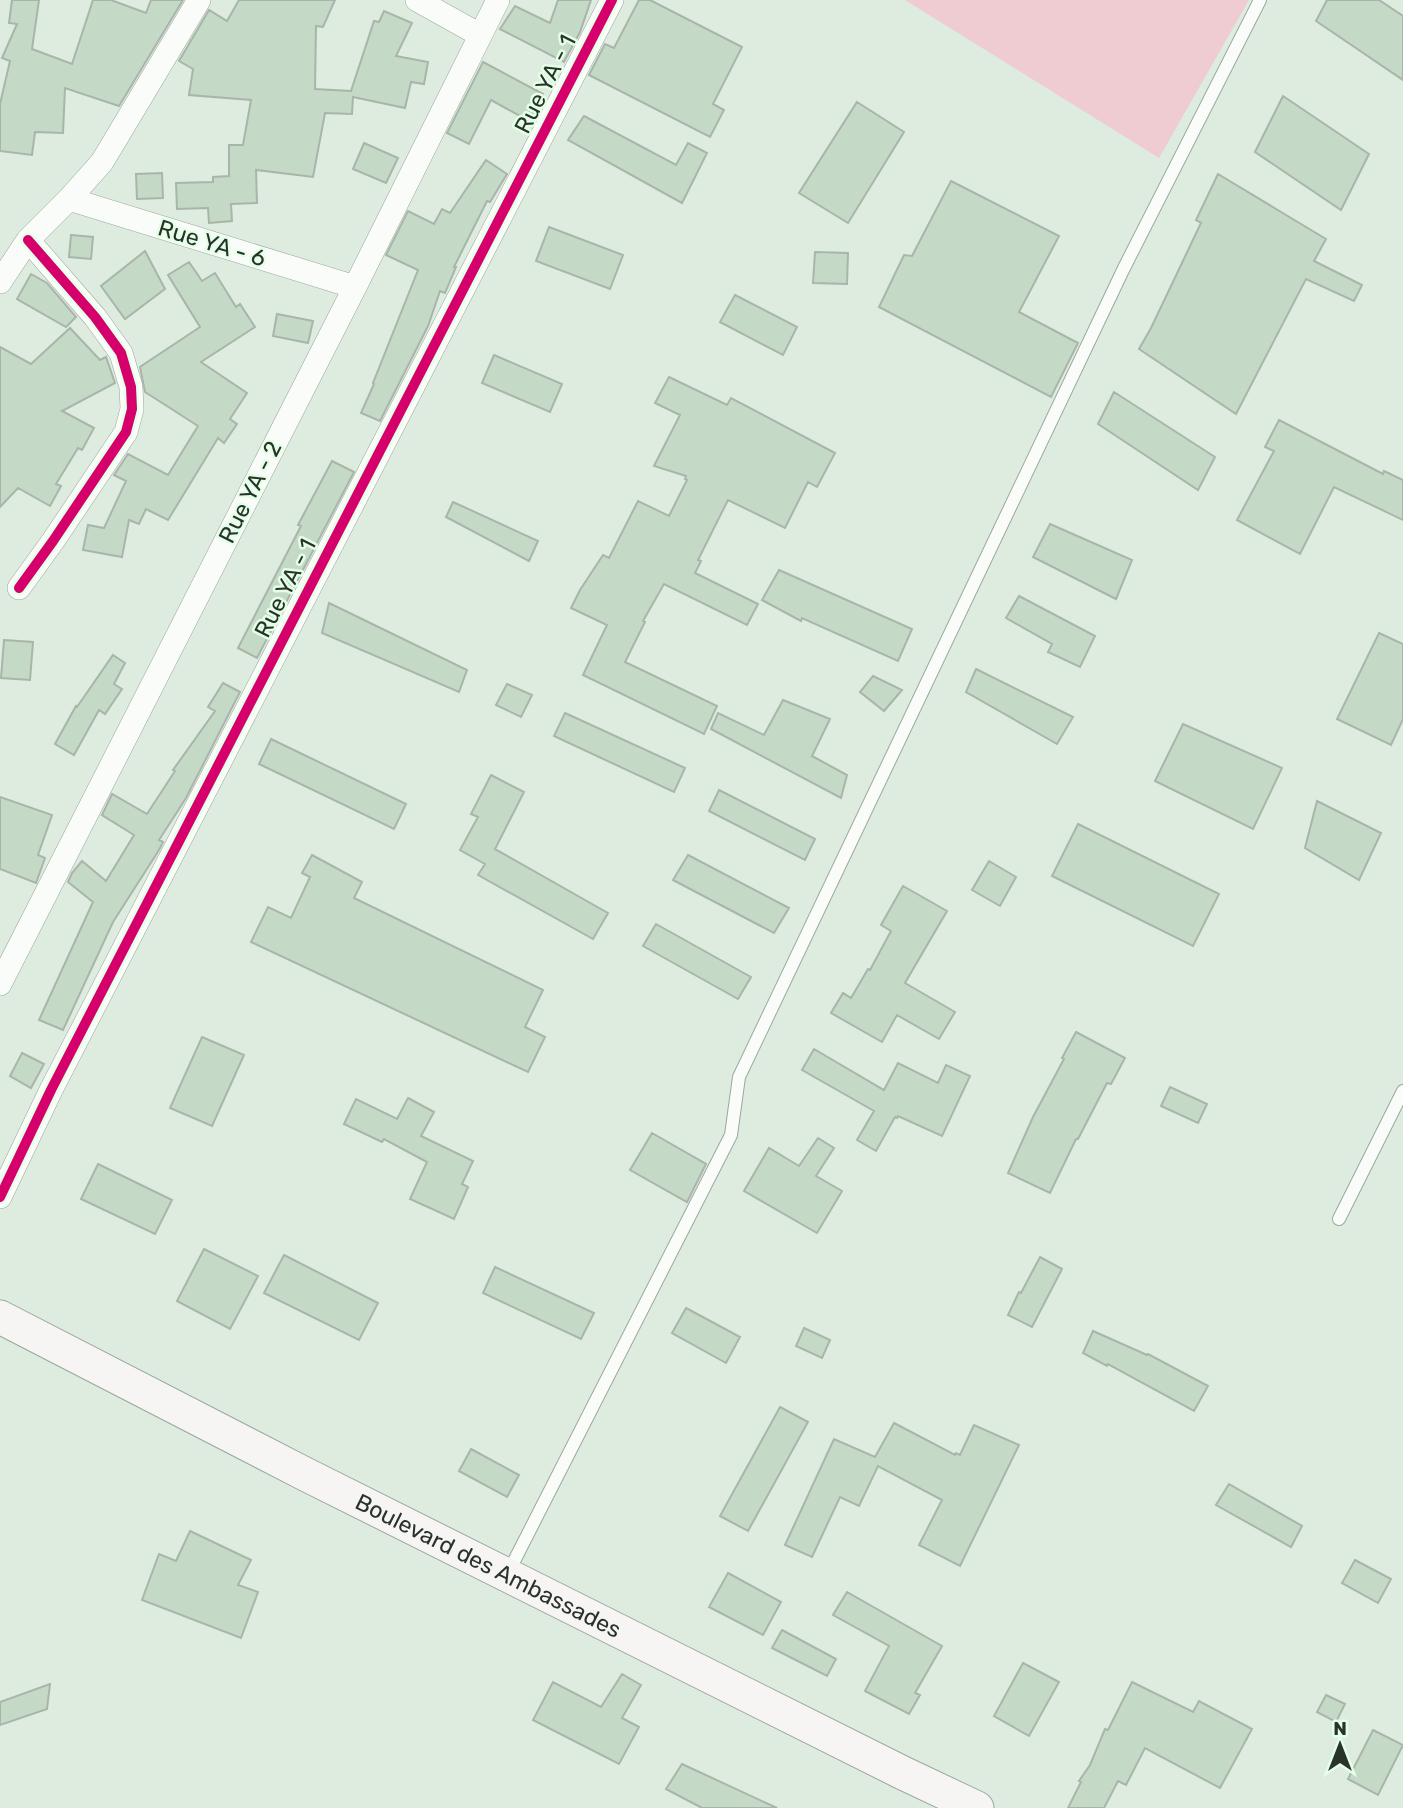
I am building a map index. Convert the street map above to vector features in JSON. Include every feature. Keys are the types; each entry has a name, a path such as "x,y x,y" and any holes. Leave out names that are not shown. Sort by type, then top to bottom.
{"main road":[{"name":"Boulevard des Ambassades","path":"0,1317 303,1473 977,1808"}],"street":[{"path":"0,282 27,240 102,162 199,0"},
{"path":"417,0 480,35"},
{"name":"Rue YA - 2","path":"0,984 498,0"},
{"name":"Rue YA - 1","path":"0,1197 69,1055 612,0"},
{"name":"Rue YA - 6","path":"69,198 355,287"},
{"path":"19,588 126,432 132,409 131,387 121,353 95,317 27,240"}],"lane":[{"path":"508,1574 731,1135 738,1077 1124,268 1260,0"},
{"path":"1339,1219 1403,1091"}],"shaded area":[{"path":"905,0 1249,0 1159,158"}],"building":[{"path":"12,0 39,0 32,49 72,64 93,0 111,0 146,13 151,0 183,0 119,106 65,88 63,133 35,132 32,155 0,151 0,104 10,61 2,58 17,24 9,23"},
{"path":"239,0 335,0 323,27 316,26 315,89 351,91 374,21 379,22 384,11 412,23 396,56 428,62 424,84 411,82 405,108 353,97 352,114 325,113 313,177 256,170 257,203 231,204 232,221 209,223 208,208 177,209 176,183 213,182 213,177 229,176 229,145 243,145 251,100 189,95 193,69 179,61 209,10 227,21"},
{"path":"558,0 591,0 580,32 564,62 500,29 515,6 550,23"},
{"path":"639,0 650,0 742,47 713,104 724,110 710,137 589,75 605,44 614,48"},
{"path":"1327,0 1379,0 1403,16 1403,80 1316,21"},
{"path":"483,62 543,94 529,121 491,100 469,144 447,133"},
{"path":"1283,96 1369,154 1341,210 1255,152"},
{"path":"857,102 904,132 848,223 799,193"},
{"path":"584,116 676,165 688,143 707,153 682,203 568,140"},
{"path":"364,143 398,158 386,183 353,169"},
{"path":"486,160 507,174 490,202 487,201 454,267 445,293 440,291 428,326 380,421 361,413 418,270 386,255 408,211 434,224 442,209 450,213"},
{"path":"162,173 163,198 137,199 136,174"},
{"path":"1218,174 1326,239 1314,261 1362,285 1354,301 1306,279 1236,414 1139,349 1201,223 1196,220"},
{"path":"951,181 1059,236 1019,312 1078,343 1051,397 879,307 904,255 912,256"},
{"path":"549,227 623,255 610,289 536,261"},
{"path":"71,235 93,237 91,259 69,257"},
{"path":"145,251 165,289 125,319 101,286"},
{"path":"815,252 848,253 847,284 813,283"},
{"path":"189,262 202,281 215,273 236,307 240,304 255,327 201,362 247,393 230,419 237,424 224,443 218,438 168,520 146,509 139,524 129,520 122,557 83,550 88,525 104,528 126,481 114,475 128,454 168,475 198,426 145,392 140,367 200,327 168,275"},
{"path":"31,274 47,283 76,317 66,327 17,299"},
{"path":"735,295 797,327 783,355 720,322"},
{"path":"277,314 313,321 308,343 273,336"},
{"path":"70,328 100,360 106,357 115,383 62,411 94,428 82,450 78,448 56,484 61,486 50,506 18,488 0,507 0,347 31,364"},
{"path":"494,355 562,384 550,412 482,383"},
{"path":"669,377 727,405 731,398 835,453 817,487 808,482 785,528 728,500 698,560 701,561 695,573 758,604 747,625 664,584 643,621 645,622 625,662 717,706 704,734 583,675 607,625 571,608 603,555 609,558 638,501 669,516 687,480 686,476 654,466 680,415 655,403"},
{"path":"1114,392 1215,457 1198,490 1098,424"},
{"path":"1279,420 1383,474 1384,471 1403,480 1403,520 1334,487 1300,554 1237,520 1274,451 1265,447"},
{"path":"332,461 354,472 257,658 238,648"},
{"path":"453,502 538,541 529,561 446,517"},
{"path":"1050,524 1132,560 1116,599 1033,557"},
{"path":"779,570 912,629 898,661 802,618 801,621 762,600"},
{"path":"1019,596 1095,636 1080,667 1048,652 1052,644 1006,618"},
{"path":"329,603 467,670 459,692 322,633"},
{"path":"1379,633 1403,644 1403,719 1391,745 1337,719"},
{"path":"4,640 33,642 30,680 1,678"},
{"path":"113,655 125,663 114,684 122,689 105,714 99,710 74,755 55,744 76,706"},
{"path":"976,669 1073,717 1057,744 966,692"},
{"path":"873,676 902,690 884,711 860,692"},
{"path":"223,683 240,692 186,798 159,840 163,842 159,850 113,922 63,1030 39,1020 93,902 68,882 72,873 82,861 106,881 134,835 102,815 112,794 147,814 175,771 173,770 215,711 208,707"},
{"path":"507,684 532,695 521,717 496,705"},
{"path":"783,700 830,719 812,756 847,775 841,798 711,729 718,713 764,735"},
{"path":"565,713 685,768 674,792 554,736"},
{"path":"1183,724 1282,768 1253,829 1155,781"},
{"path":"271,739 406,804 394,829 259,764"},
{"path":"491,775 524,792 495,849 608,913 593,939 478,875 485,864 460,850 478,817 471,814"},
{"path":"719,790 815,839 805,860 709,811"},
{"path":"0,797 52,815 38,855 45,858 36,883 0,869"},
{"path":"1317,801 1381,833 1359,880 1305,848"},
{"path":"1078,824 1219,894 1193,946 1052,876"},
{"path":"312,855 362,882 354,898 543,990 525,1027 545,1037 528,1072 251,942 268,907 291,918 310,877 302,873"},
{"path":"688,855 789,908 774,933 673,880"},
{"path":"989,861 1016,877 1000,906 972,890"},
{"path":"903,886 947,911 905,983 955,1012 939,1039 897,1015 882,1042 831,1013 843,993 851,998 868,969 870,970 891,931 881,925"},
{"path":"656,924 751,977 738,999 643,946"},
{"path":"1076,1032 1125,1058 1111,1084 1107,1083 1050,1193 1008,1173"},
{"path":"202,1037 244,1055 212,1126 170,1108"},
{"path":"814,1049 884,1090 898,1063 938,1083 946,1065 970,1076 942,1136 898,1116 876,1151 857,1140 874,1111 802,1070"},
{"path":"22,1053 44,1064 31,1088 10,1076"},
{"path":"1170,1087 1207,1104 1198,1123 1161,1106"},
{"path":"408,1098 434,1112 421,1136 473,1161 462,1184 468,1187 454,1219 410,1199 427,1162 384,1139 382,1142 344,1124 356,1099 397,1119"},
{"path":"652,1133 706,1164 687,1202 630,1170"},
{"path":"818,1138 834,1148 816,1176 842,1191 817,1233 744,1191 769,1148 799,1166"},
{"path":"98,1164 172,1200 155,1234 81,1199"},
{"path":"204,1249 258,1276 230,1329 177,1301"},
{"path":"284,1255 378,1303 359,1340 264,1293"},
{"path":"1040,1257 1062,1269 1032,1327 1008,1315"},
{"path":"495,1267 594,1313 581,1339 483,1293"},
{"path":"686,1308 740,1337 726,1363 672,1333"},
{"path":"804,1328 830,1340 822,1358 796,1346"},
{"path":"1093,1331 1148,1354 1208,1386 1194,1411 1083,1353"},
{"path":"780,1407 808,1422 748,1531 720,1516"},
{"path":"894,1423 955,1455 960,1455 974,1425 1019,1445 960,1566 919,1545 942,1500 878,1466 859,1506 840,1497 812,1557 785,1545 834,1439 875,1457"},
{"path":"471,1449 519,1475 507,1497 459,1471"},
{"path":"1229,1484 1302,1526 1291,1547 1216,1505"},
{"path":"190,1531 251,1560 238,1585 258,1592 241,1638 142,1600 159,1554 176,1561"},
{"path":"1355,1560 1391,1579 1378,1603 1342,1583"},
{"path":"728,1573 781,1602 763,1635 709,1607"},
{"path":"847,1592 942,1646 915,1693 920,1695 909,1714 865,1691 889,1646 833,1615"},
{"path":"782,1630 836,1659 827,1676 772,1648"},
{"path":"1023,1663 1059,1682 1029,1736 994,1716"},
{"path":"622,1674 641,1685 622,1718 639,1727 619,1764 533,1720 553,1682 601,1707"},
{"path":"1132,1682 1193,1712 1199,1701 1252,1729 1220,1788 1145,1748 1126,1785 1118,1781 1104,1808 1068,1808 1105,1729 1108,1730"},
{"path":"50,1684 47,1709 0,1725 0,1702"},
{"path":"1326,1695 1345,1704 1336,1722 1317,1712"},
{"path":"1373,1730 1403,1745 1378,1795 1348,1779"},
{"path":"682,1764 777,1808 702,1808 666,1789"}],"cycle path":[{"path":"0,1197 51,1090 612,0"},
{"path":"19,588 126,432 132,409 131,387 121,353 95,317 28,240"}]}
